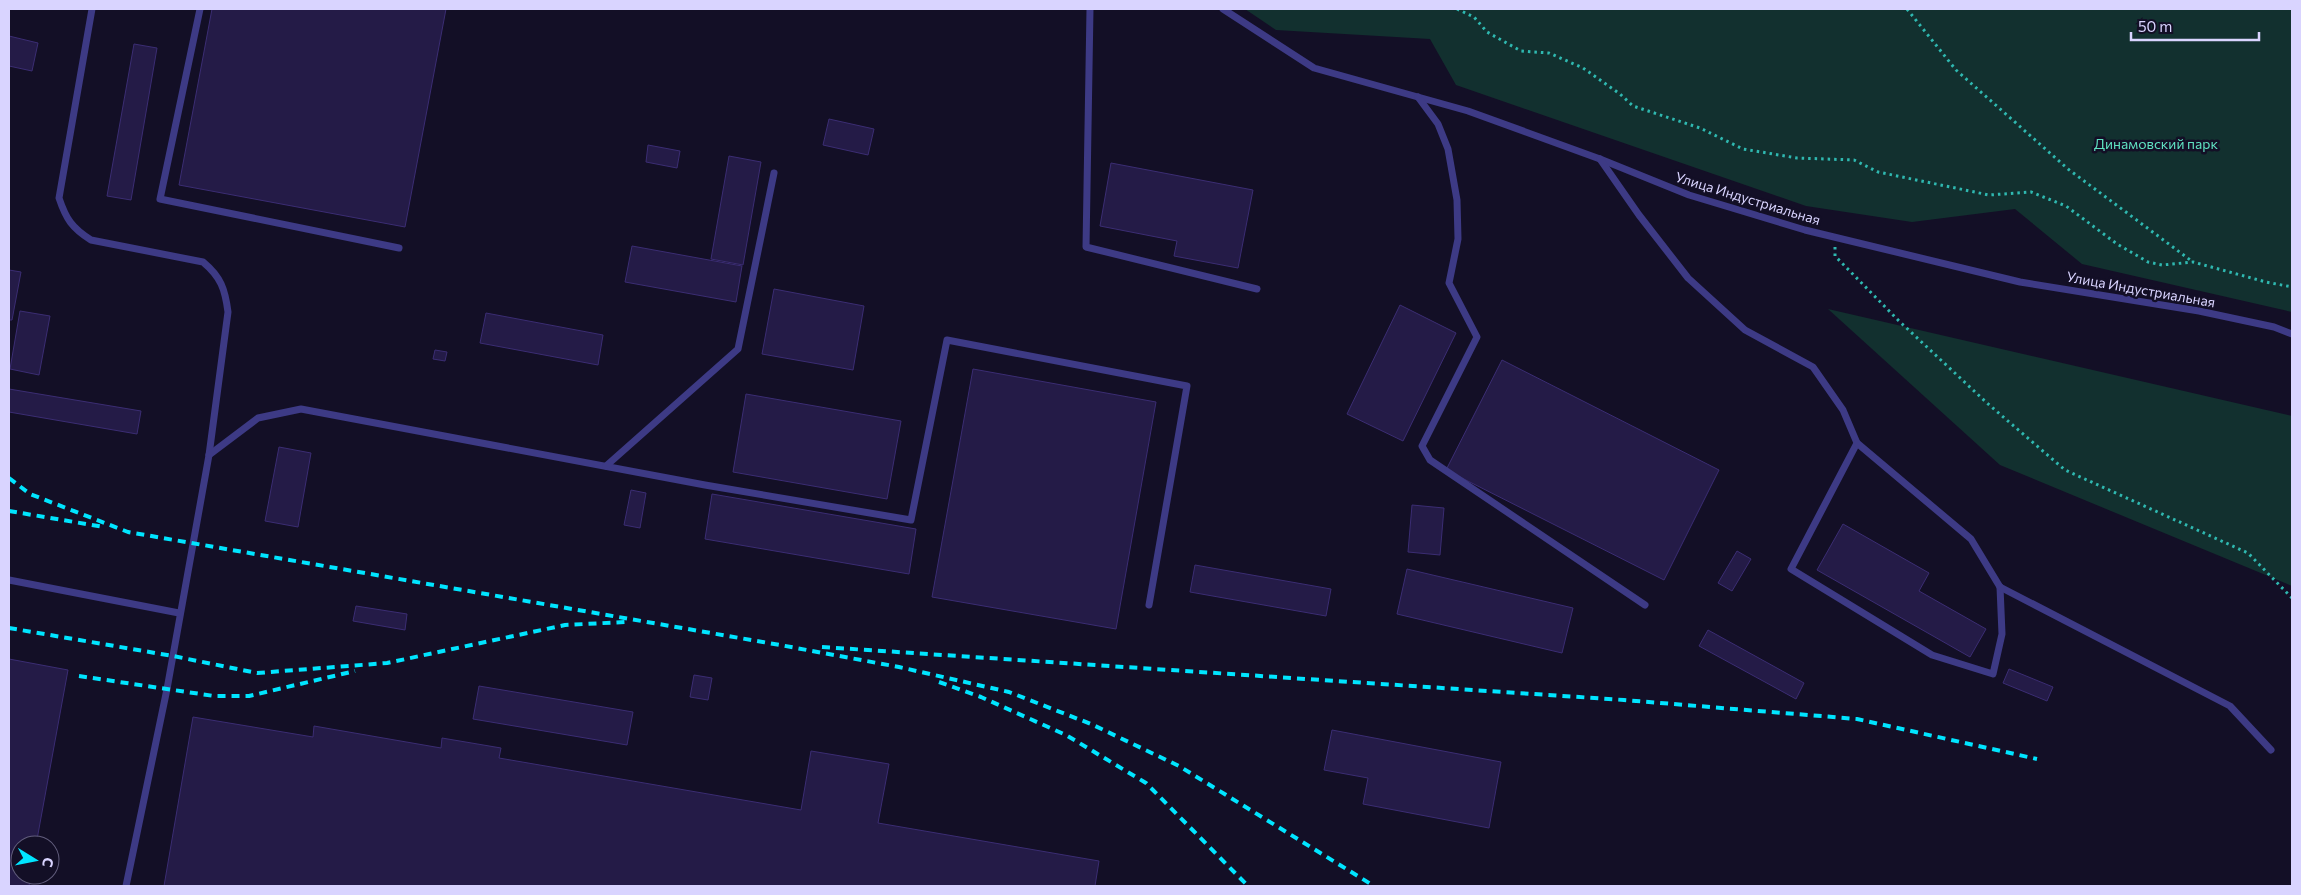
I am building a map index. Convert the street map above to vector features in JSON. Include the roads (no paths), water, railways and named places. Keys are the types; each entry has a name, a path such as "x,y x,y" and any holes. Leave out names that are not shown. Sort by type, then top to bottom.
{"lane":[{"path":"92,9 59,198 65,218 79,233 91,240 203,262 216,274 226,295 228,312 209,455 179,613 167,689 126,886"},
{"path":"200,9 160,199 399,248"},
{"path":"1090,9 1086,247 1257,289"},
{"name":"Улица Индустриальная","path":"1223,9 1314,68 1468,111 1600,159 1689,195 1834,237 2020,282 2199,311 2274,327 2292,334"},
{"path":"1418,97 1438,124 1448,149 1457,200 1458,239 1449,283 1477,337 1422,446 1430,460 1645,605"},
{"path":"1600,159 1688,278 1745,330 1813,367 1843,410 1857,443 1971,538 2000,587 2002,634 1993,674 1932,656 1791,569 1857,443"},
{"path":"606,466 738,348 774,173"},
{"path":"209,455 258,418 301,409 911,520 947,340 1187,386 1149,605"},
{"path":"9,580 179,613"},
{"path":"2000,587 2230,706 2271,750"}],"railway":[{"path":"9,478 30,494 128,532 780,645 899,667 1009,692 1091,724 1179,766 1374,886"},
{"path":"9,511 104,527"},
{"path":"9,628 173,656 257,673 387,663 565,625 625,622"},
{"path":"822,647 1624,700 1857,719 2037,759"},
{"path":"79,676 214,696 249,696 355,671"},
{"path":"939,682 981,697 1066,735 1146,783 1248,886"}],"park label":[{"name":"Динамовский парк","path":"2156,143"}]}
